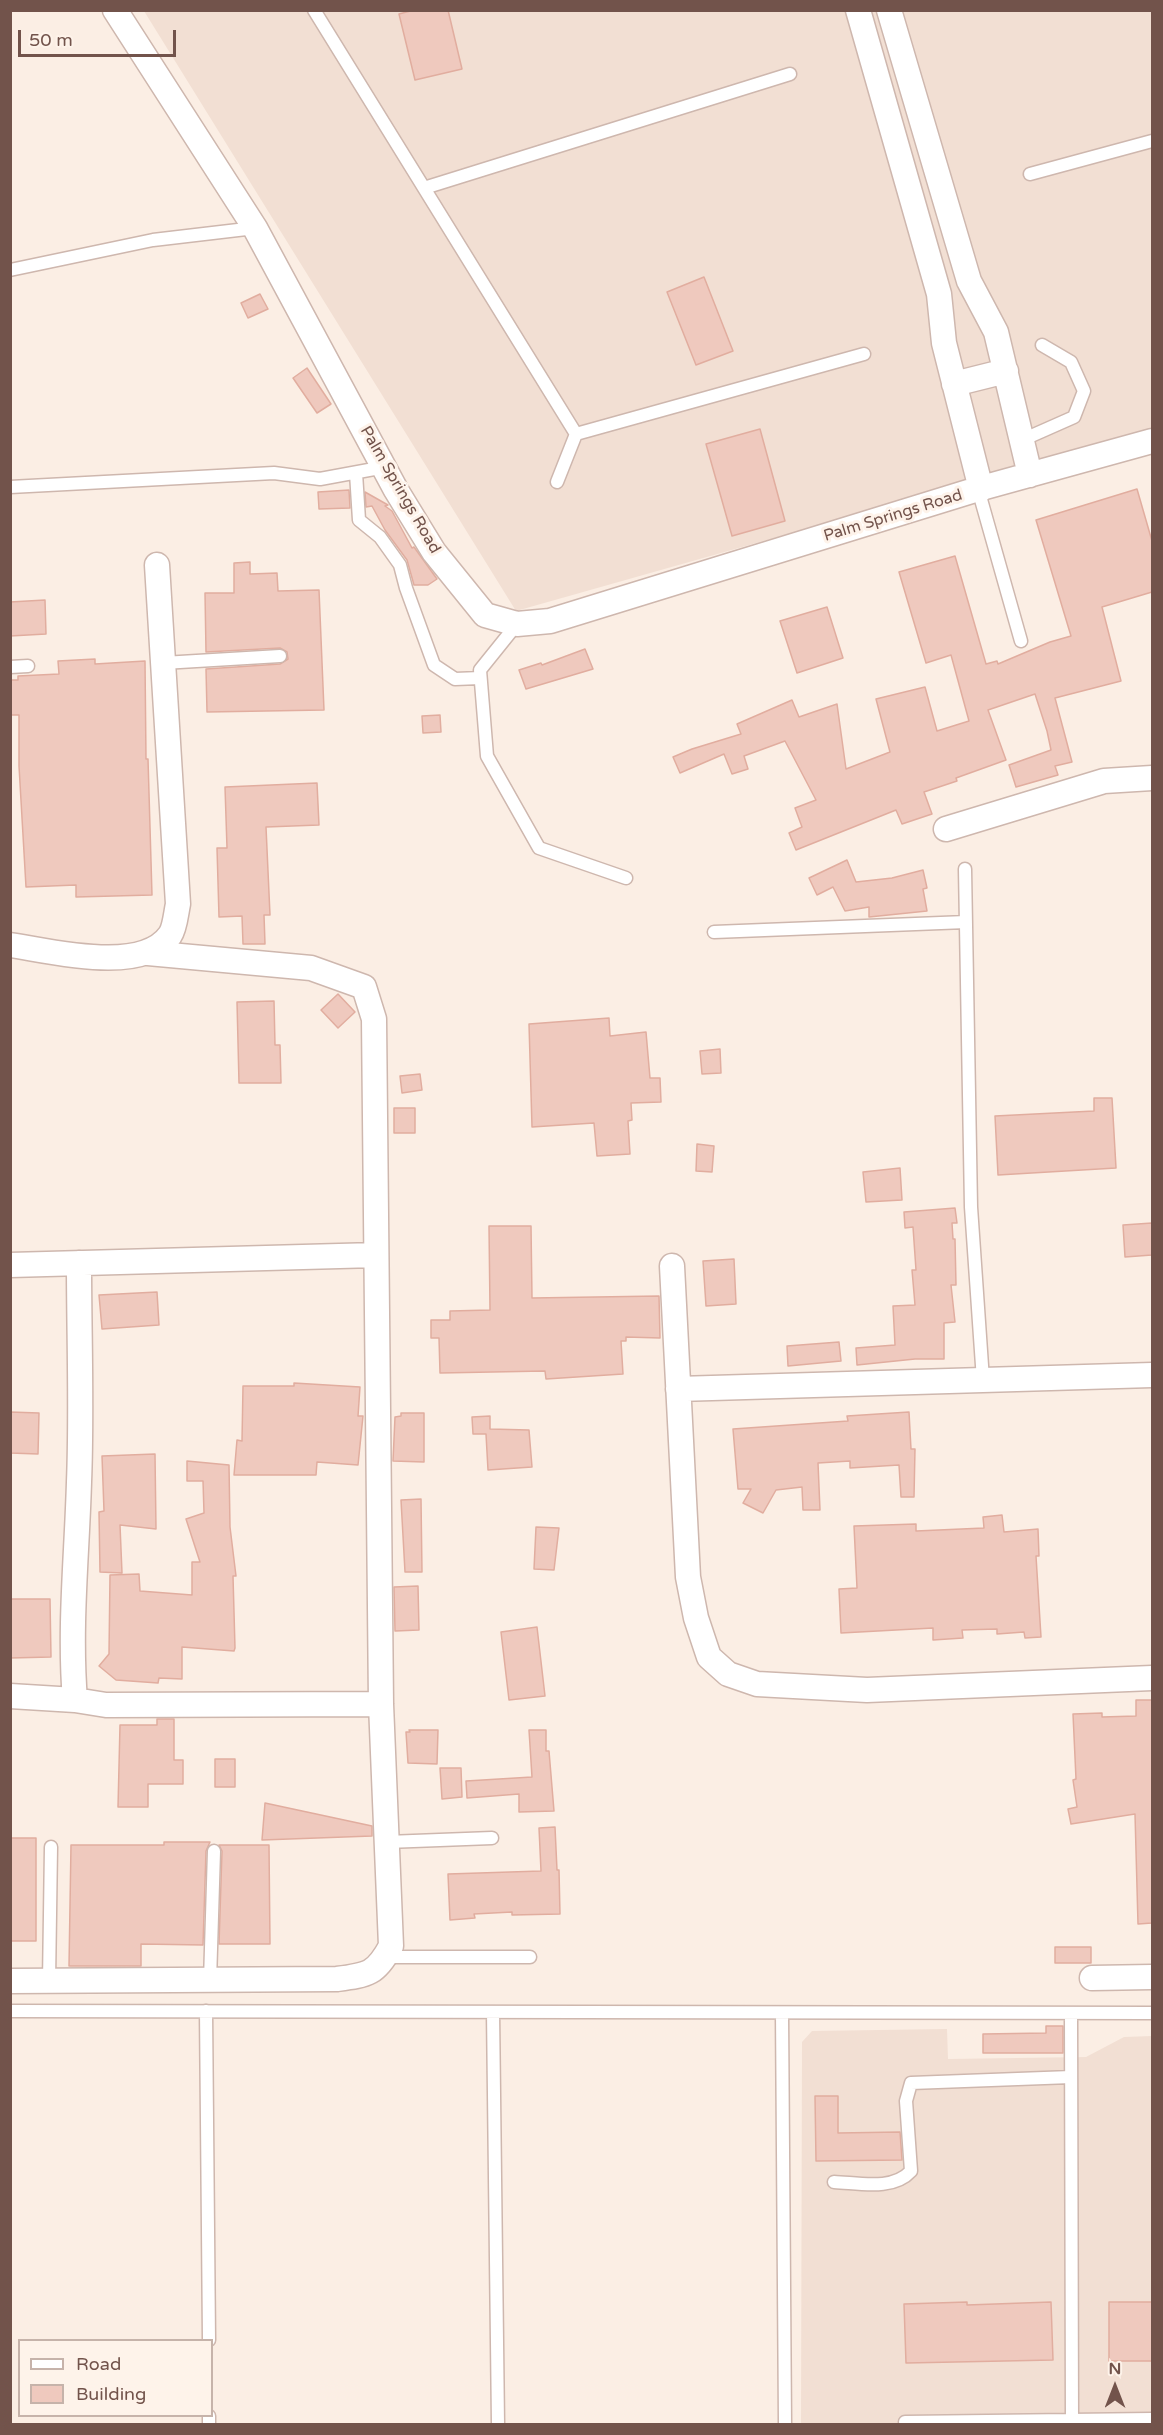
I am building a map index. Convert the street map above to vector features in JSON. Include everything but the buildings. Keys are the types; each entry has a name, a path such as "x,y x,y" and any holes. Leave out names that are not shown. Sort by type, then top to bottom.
{"street":[{"name":"Palm Springs Road","path":"115,10 255,228 385,468 434,552 485,615 517,624 550,621 980,489 1152,441"},
{"path":"858,10 939,294 944,344 980,489"},
{"path":"889,10 969,281 996,332 1030,475"},
{"path":"954,384 1005,371"},
{"path":"148,953 170,935 178,904 158,565"},
{"path":"946,829 1104,781 1152,778"},
{"path":"10,945 91,957 118,957 148,953 311,968 364,987 374,1019 381,1704 391,1946 381,1965 361,1976 337,1979 10,1981"},
{"path":"10,1265 376,1255"},
{"path":"75,1700 74,1591 80,1480 79,1263"},
{"path":"672,1266 688,1577 696,1618 708,1657 728,1674 757,1684 867,1690 1152,1677"},
{"path":"678,1389 1152,1376"},
{"path":"10,1696 75,1700 106,1706 381,1704"},
{"path":"1092,1978 1152,1977"}],"lane":[{"path":"314,10 576,434"},
{"path":"424,188 790,74"},
{"path":"1030,174 1152,141"},
{"path":"10,270 153,240 255,228"},
{"path":"1022,440 1074,417 1084,391 1071,362 1041,345"},
{"path":"576,434 864,354"},
{"path":"556,482 576,434"},
{"path":"10,487 274,473 320,479 385,468"},
{"path":"356,473 359,520 380,537 400,565 434,665 455,679 480,678"},
{"path":"980,489 1021,641"},
{"path":"517,624 480,670 487,756 539,848 626,878"},
{"path":"163,663 280,656"},
{"path":"10,667 28,666"},
{"path":"965,868 971,1207 983,1380"},
{"path":"714,932 966,922"},
{"path":"387,1842 492,1838"},
{"path":"49,1981 51,1847"},
{"path":"210,1981 214,1851"},
{"path":"385,1957 530,1957"},
{"path":"10,2011 1152,2013"},
{"path":"206,2012 209,2339"},
{"path":"493,2012 498,2424"},
{"path":"782,2013 785,2424"},
{"path":"1071,2013 1072,2422"},
{"path":"834,2182 888,2184 904,2179 911,2171 906,2101 911,2084 1071,2077"},
{"path":"905,2422 1072,2422 1152,2419"}],"shaded area":[{"path":"144,11 1152,11 1152,431 516,611"},
{"path":"947,2029 948,2059 1086,2057 1124,2037 1152,2036 1152,2424 801,2424 802,2042 812,2031"}]}
